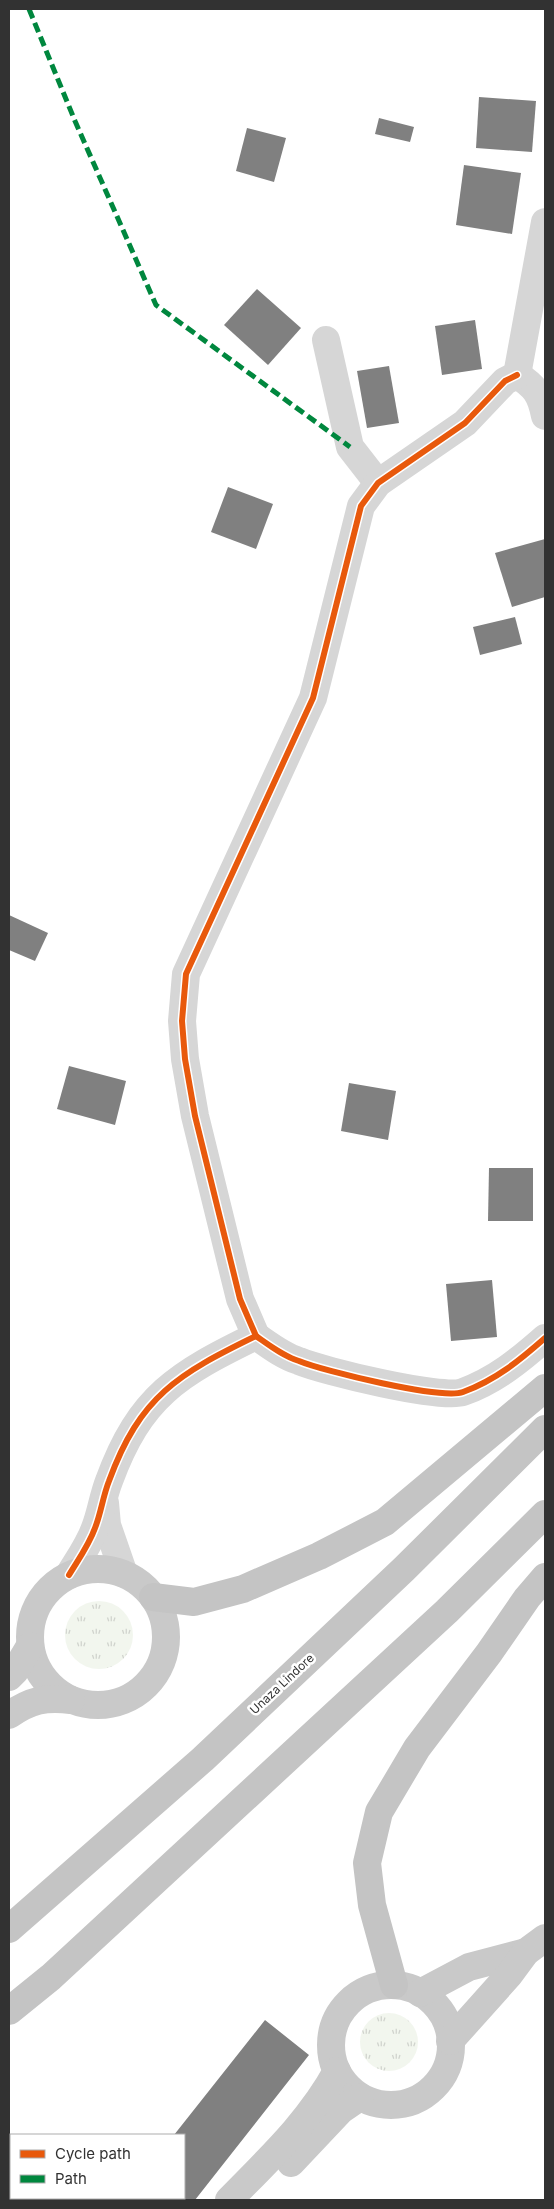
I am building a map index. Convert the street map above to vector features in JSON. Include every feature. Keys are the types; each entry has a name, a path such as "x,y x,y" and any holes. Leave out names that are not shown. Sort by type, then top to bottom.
{"highway":[{"path":"153,1597 194,1602 243,1589 319,1556 385,1522 545,1388"},
{"name":"Unaza Lindore","path":"9,1929 203,1759 397,1575 545,1429"},
{"path":"9,2011 51,1976 439,1618 545,1514"},
{"path":"394,1985 372,1905 367,1863 379,1812 417,1748 489,1653 527,1598 545,1577"}],"main road":[{"path":"9,1715 24,1705 48,1697 89,1705 119,1702 134,1695 148,1684 159,1668 165,1651 166,1631 162,1613 153,1597 140,1583 124,1574 106,1569 87,1570 69,1575 54,1585 41,1598 30,1625 30,1646 36,1666 43,1678 62,1696 71,1700"},
{"path":"9,1677 15,1671 30,1646"},
{"path":"420,1993 469,1968 536,1945"},
{"path":"450,2041 536,1945"},
{"path":"394,1985 420,1993 432,2002 448,2026 450,2055 446,2069 439,2082 416,2100 402,2104 388,2105 360,2097 343,2081 337,2071 331,2045 338,2018 355,1997 367,1990 394,1985"},
{"path":"229,2200 298,2129 326,2092 337,2071"},
{"path":"256,2200 341,2110 360,2097"}],"street":[{"path":"517,375 545,222"},
{"path":"326,340 350,447 378,483"},
{"path":"517,375 531,384 543,404 545,416"},
{"path":"517,375 505,381 464,423 378,483 361,506 313,698 186,974 182,1021 185,1059 195,1116 240,1299 256,1336 298,1361 351,1376 420,1390 461,1394 509,1369 545,1338"},
{"path":"69,1575 95,1528 104,1495 123,1447 143,1414 154,1400 190,1370 256,1336"},
{"path":"104,1495 107,1525 124,1574"}],"green space":[{"path":"92,1601 106,1601 118,1606 128,1616 133,1628 133,1642 128,1654 118,1664 106,1669 92,1669 80,1664 70,1654 65,1642 65,1628 70,1616 80,1606"},
{"path":"389,2013 405,2018 413,2026 418,2042 413,2058 405,2066 389,2071 373,2066 365,2058 360,2042 365,2026 373,2018"}],"building":[{"path":"479,97 536,101 532,152 476,148"},
{"path":"379,118 414,127 410,142 375,134"},
{"path":"247,128 286,138 274,182 236,171"},
{"path":"464,165 521,173 512,234 456,225"},
{"path":"257,289 301,328 268,365 224,325"},
{"path":"475,320 482,369 442,375 435,326"},
{"path":"389,366 399,423 367,428 357,371"},
{"path":"228,487 273,504 256,549 211,532"},
{"path":"545,539 545,597 512,607 495,553"},
{"path":"515,617 522,644 480,655 473,627"},
{"path":"9,915 48,933 35,961 9,950"},
{"path":"69,1066 126,1081 115,1125 57,1109"},
{"path":"349,1083 396,1091 388,1140 341,1131"},
{"path":"489,1168 533,1168 533,1221 488,1221"},
{"path":"492,1280 497,1337 451,1341 446,1284"},
{"path":"265,2020 309,2055 195,2200 135,2200 185,2199 185,2134 175,2134"}],"marked path":[{"path":"29,9 75,121 156,305 350,447"}],"cycle path":[{"path":"256,1336 240,1299 195,1116 185,1059 182,1021 186,974 313,698 361,506 378,483 465,423 505,381 517,375"},
{"path":"256,1336 287,1356 312,1366 382,1383 432,1392 451,1393 463,1392 486,1382 517,1362 545,1338"},
{"path":"69,1575 93,1534 107,1487 121,1452 134,1428 149,1408 183,1376 256,1336"}]}
